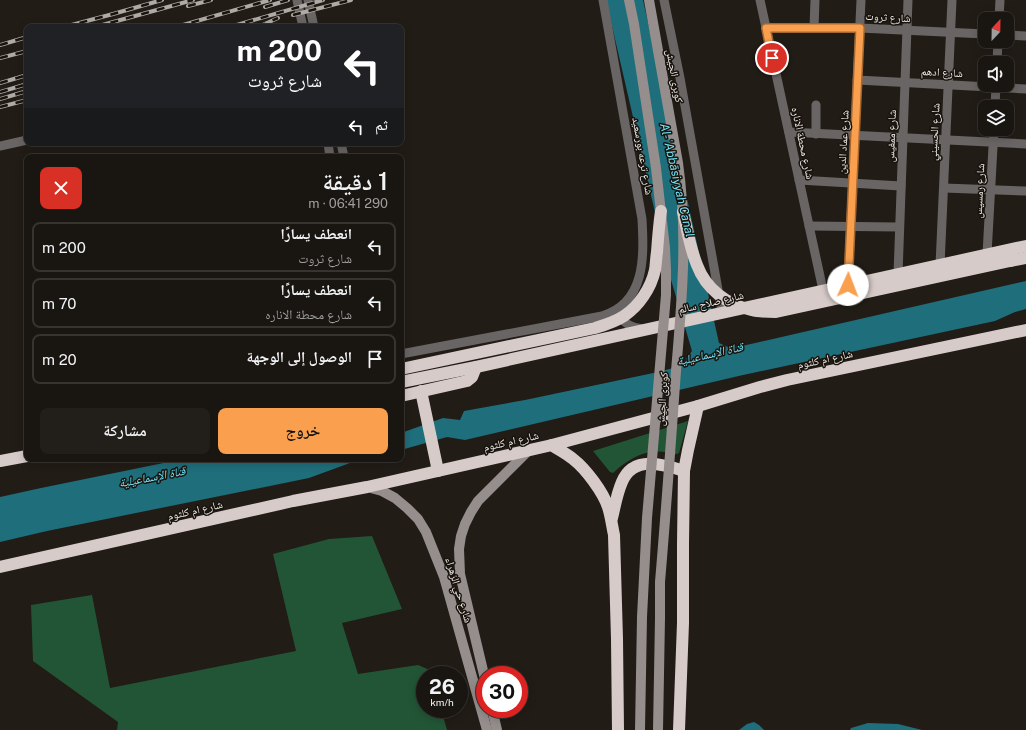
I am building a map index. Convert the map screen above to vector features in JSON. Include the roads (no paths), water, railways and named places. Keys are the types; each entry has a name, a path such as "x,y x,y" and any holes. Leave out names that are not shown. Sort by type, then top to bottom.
{"highway":[{"path":"404,368 595,328 610,323 623,316 641,299 651,282 655,270 661,211"},
{"path":"683,212 697,267 708,285 724,299 753,311 776,312 1026,258"},
{"name":"شارع صلاح سالم","path":"404,381 683,322 722,312 1026,246"},
{"name":"شارع ام كلثوم","path":"2,566 293,501 367,487 528,451 804,376 1026,330"},
{"path":"404,396 422,397 467,381 472,377 476,367"},
{"path":"422,397 438,471"},
{"path":"679,730 683,623 684,471 698,406"},
{"path":"552,445 573,458 589,476 608,507 612,520 614,535 617,639 618,730"},
{"path":"0,461 24,457"},
{"path":"612,520 621,483 630,470 649,463 670,466 684,471"}],"main road":[{"name":"كوبرى الجيش","path":"629,0 656,168 666,270 666,295 647,518 642,617 640,730"},
{"name":"كوبرى الجيش","path":"649,0 678,163 683,212 682,293 660,582 658,730"},
{"name":"شارع حي الزهراء","path":"482,666 460,574 459,549 461,536 471,512 478,502 486,492 528,451"},
{"name":"شارع حي الزهراء","path":"367,487 382,491 395,498 418,519 426,532 444,577 487,730"},
{"path":"444,577 460,574"},
{"path":"495,718 498,730"}],"street":[{"path":"297,0 302,24"},
{"path":"308,0 313,24"},
{"name":"شارع ترعه بورسعيد","path":"603,0 642,218 644,246 643,262 636,287 628,299 616,310"},
{"path":"664,0 680,78 722,312"},
{"name":"شارع محطة الاناره","path":"760,0 823,290"},
{"path":"814,28 815,0"},
{"name":"شارع عماد الدين","path":"848,285 861,0"},
{"name":"شارع ممفيس","path":"898,274 908,0"},
{"name":"شارع الحسيني","path":"940,265 952,0"},
{"path":"999,12 1000,0"},
{"name":"شارع ثروت","path":"766,28 860,28 978,34"},
{"path":"1014,35 1026,36"},
{"name":"شارع ادهم","path":"857,80 978,86"},
{"name":"شارع ادهم","path":"1014,88 1026,89"},
{"path":"816,105 816,134"},
{"path":"788,132 1026,144"},
{"name":"شارع رمسيس","path":"987,254 993,136"},
{"path":"0,146 24,141"},
{"path":"799,180 901,186"},
{"path":"944,188 1026,191"},
{"path":"809,226 899,227"},
{"path":"404,353 602,316 616,310 627,325 646,329"}],"water":[{"path":"606,0 643,0 719,343 728,347 742,346 1026,281 1026,309 995,321 743,375 465,440 447,437 404,449 404,432 443,418 460,420 464,411 525,400 681,366 692,351 669,273"},
{"name":"قناة الإسماعيلية","path":"168,462 354,462 309,478 47,531 0,542 0,497"},
{"path":"754,722 764,730 739,730 747,724"},
{"path":"868,723 898,724 922,730 850,730 851,728"}],"railway":[{"path":"75,24 162,0"},
{"path":"106,24 193,0"},
{"path":"188,6 211,0"},
{"path":"186,24 270,0"},
{"path":"265,7 288,0"},
{"path":"240,24 323,0"},
{"path":"293,15 351,0"},
{"path":"265,24 278,18"},
{"path":"0,45 24,38"},
{"path":"0,58 24,52"},
{"path":"0,83 24,76"},
{"path":"0,92 24,85"},
{"path":"0,99 24,92"},
{"path":"0,107 24,101"}],"water label":[{"name":"Al-ʿAbbāsiyyah Canal","path":"677,180"}]}
